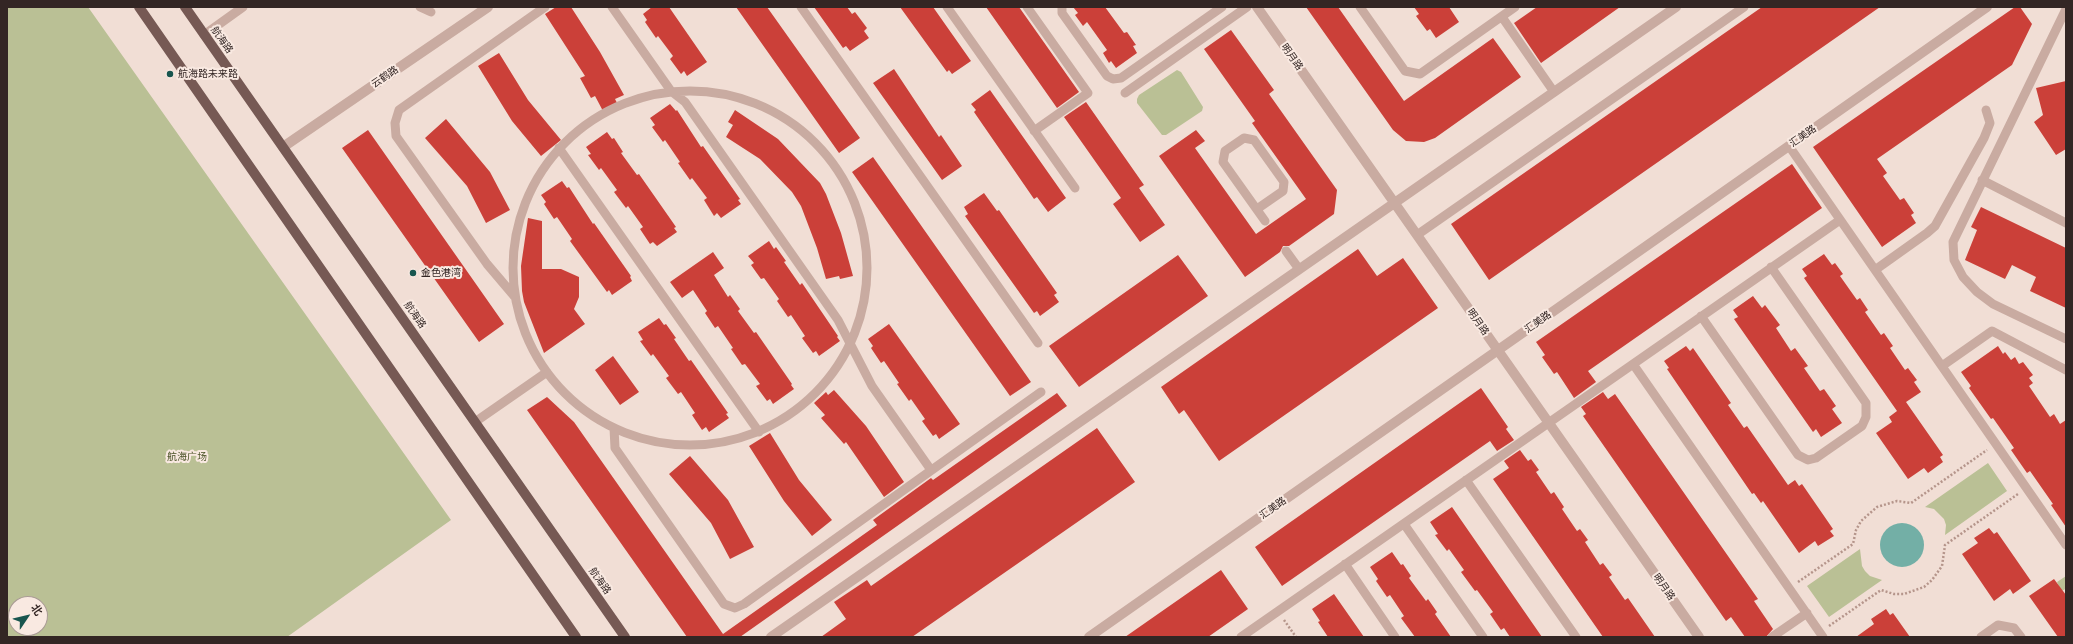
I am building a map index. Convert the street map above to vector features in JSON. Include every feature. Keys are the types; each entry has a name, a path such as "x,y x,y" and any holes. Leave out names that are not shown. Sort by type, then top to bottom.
{"main road":[{"path":"139,7 576,637"},
{"name":"航海路","path":"185,7 625,637"}],"street":[{"name":"云鹤路","path":"283,147 488,7"},
{"name":"明月路","path":"1257,7 1699,637"},
{"path":"771,637 1676,7"},
{"name":"汇美路","path":"1089,637 1987,7"}],"lane":[{"path":"204,35 243,7"},
{"path":"420,7 431,12"},
{"path":"515,297 487,264 396,136 395,123 399,110 545,7"},
{"path":"612,7 671,91 685,102 838,320 872,386 932,470"},
{"path":"801,7 1038,343"},
{"path":"947,7 1075,188"},
{"path":"1027,7 1088,93 1034,131"},
{"path":"1062,7 1062,13 1107,76 1113,79 1121,78 1222,7"},
{"path":"1125,93 1247,7"},
{"path":"1360,7 1405,71 1420,74 1516,7"},
{"path":"1417,235 1744,7"},
{"path":"2066,9 1953,242 1954,260 1963,277 1977,292 1993,304 2066,339"},
{"path":"1502,17 1554,92"},
{"path":"701,90 741,97 778,114 806,134 826,153 838,170 856,206 866,246 868,266 865,300 858,326 851,344 835,371 819,391 790,415 759,432 725,442 697,445 654,442 614,428 578,405 563,391 547,372 527,338 515,297 513,254 521,213 539,174 559,148 581,127 618,105 638,98 671,91 701,90"},
{"path":"1875,270 1935,226 1984,138 1990,123 1986,110"},
{"path":"1257,209 1283,191 1284,182 1254,140 1244,138 1225,151 1223,162 1265,221"},
{"path":"1789,146 2066,545"},
{"path":"559,148 759,432"},
{"path":"1982,180 2066,223"},
{"path":"1241,637 1840,220"},
{"path":"1286,251 1299,269"},
{"path":"1701,316 1798,455 1808,460 1816,458 1862,426 1866,417 1866,403 1772,267"},
{"path":"1942,366 1992,331 2066,370"},
{"path":"1633,364 1822,635"},
{"path":"475,422 547,372"},
{"path":"614,428 615,448 724,604 735,608 744,604 1042,392"},
{"path":"1466,480 1576,637"},
{"path":"1404,524 1483,637"},
{"path":"1345,564 1396,637"},
{"path":"1772,637 1806,613"},
{"path":"1981,637 1998,625 2014,628 2021,637"}],"path":[{"path":"1789,588 1853,544 1856,530 1868,513 1886,503 1897,501 1911,503 1996,444"},
{"path":"1822,635 1881,590 1894,594 1904,594 1924,587 1932,580 1942,566 1945,545 2026,488"},
{"path":"1278,611 1296,637"}],"green space":[{"name":"航海广场","path":"7,7 88,7 451,520 287,637 7,637"},
{"path":"1177,70 1181,72 1203,107 1202,111 1166,135 1162,135 1137,103 1137,99 1139,95"},
{"path":"1988,463 2007,491 1945,535 1946,525 1944,519 1934,509 1925,507"},
{"path":"1860,549 1862,566 1865,571 1870,576 1882,580 1829,617 1807,586"},
{"path":"2066,576 2066,589 2061,591 2057,582"}],"water":[{"path":"1902,523 1914,527 1920,533 1924,545 1920,557 1914,563 1902,567 1890,563 1884,557 1880,545 1884,533 1890,527"}],"building":[{"path":"556,7 571,7 600,52 624,95 615,99 617,103 603,111 595,96 591,98 580,78 585,76 545,14"},
{"path":"652,7 669,7 707,62 687,76 684,71 681,74 670,59 673,56 658,36 656,38 645,22 647,20 643,14"},
{"path":"736,7 767,7 860,138 839,153"},
{"path":"814,7 847,7 852,14 855,12 867,28 864,31 869,38 850,51 846,46 843,48"},
{"path":"900,7 933,7 971,61 952,74 949,70 947,72"},
{"path":"986,7 1019,7 1079,92 1057,108"},
{"path":"1073,7 1105,7 1124,33 1127,32 1136,45 1133,46 1137,53 1116,68 1111,61 1109,63 1103,53 1107,50 1087,22 1083,26 1075,15 1078,13"},
{"path":"1306,7 1338,7 1404,101 1493,38 1521,77 1435,138 1424,142 1406,141 1393,130"},
{"path":"1414,7 1449,7 1459,22 1436,38 1430,29 1427,31 1416,16 1419,14"},
{"path":"1537,7 1620,7 1541,63 1514,23"},
{"path":"1762,7 1880,7 1489,280 1451,224"},
{"path":"2015,7 2020,7 2032,24 2012,65 1877,159 1887,173 1883,176 1900,200 1904,198 1914,213 1911,215 1916,223 1882,247 1813,147"},
{"path":"1231,30 1274,90 1269,94 1337,190 1334,214 1289,246 1283,246 1280,252 1245,277 1159,156 1196,130 1205,141 1195,148 1256,234 1306,199 1252,123 1255,121 1204,49"},
{"path":"499,53 528,100 561,140 541,156 512,121 478,66"},
{"path":"894,69 939,137 941,135 962,166 942,180 873,83"},
{"path":"2066,81 2066,149 2056,155 2034,122 2043,115 2036,88"},
{"path":"990,90 1066,198 1048,212 1037,197 1034,199 974,112 976,110 971,104"},
{"path":"1086,102 1144,185 1139,188 1165,225 1140,242 1113,204 1121,198 1064,117"},
{"path":"670,104 676,111 677,110 701,147 703,146 740,199 738,200 741,204 721,218 717,213 714,216 704,200 707,198 692,178 690,180 665,140 663,142 652,127 655,125 650,118"},
{"path":"735,110 778,139 820,183 826,194 841,233 853,276 840,279 839,276 826,279 817,248 801,206 792,192 760,159 726,137 733,125 728,122"},
{"path":"446,119 490,172 510,210 486,223 467,186 425,138"},
{"path":"368,130 504,324 479,342 342,148"},
{"path":"607,132 612,139 614,138 623,152 621,153 637,175 639,174 676,227 674,228 677,232 657,246 653,242 650,244 640,229 643,227 628,206 626,208 614,192 617,190 601,168 599,170 588,155 591,154 586,147"},
{"path":"873,157 1031,382 1010,396 852,172"},
{"path":"1792,164 1822,208 1588,371 1596,382 1574,398 1557,372 1554,374 1542,357 1545,355 1536,342"},
{"path":"562,181 567,188 569,187 593,224 594,223 631,276 632,281 612,295 609,290 607,292 570,241 572,239 557,217 554,219 544,204 546,202 541,195"},
{"path":"984,193 997,211 999,210 1057,293 1054,295 1059,302 1040,316 1037,311 1034,313 965,216 968,214 964,207"},
{"path":"1981,207 2066,248 2066,308 2030,291 2036,277 2012,265 2005,279 1965,260 1977,230 1971,227"},
{"path":"528,218 542,221 542,269 561,269 579,277 579,297 574,309 585,324 544,353 524,302 522,291 521,266"},
{"path":"769,241 774,249 776,247 786,261 784,262 800,285 802,283 838,336 837,337 840,341 819,356 816,351 813,353 802,338 805,336 791,315 788,317 777,301 779,299 764,278 761,279 751,265 754,263 748,256"},
{"path":"1358,249 1377,276 1403,258 1438,308 1219,461 1184,410 1179,414 1161,387"},
{"path":"713,252 724,268 714,275 728,297 730,295 740,309 738,311 754,333 756,332 794,389 773,404 770,399 767,401 756,386 760,384 745,364 742,365 731,349 733,348 718,326 715,328 705,313 707,311 693,290 682,298 670,282"},
{"path":"1824,254 1832,265 1835,263 1843,274 1840,276 1857,300 1860,298 1868,310 1865,312 1881,335 1884,333 1893,346 1890,348 1905,370 1908,368 1917,380 1914,382 1921,392 1906,402 1943,455 1940,457 1943,462 1928,473 1924,468 1908,479 1876,433 1892,422 1889,417 1897,411 1804,278 1807,276 1802,269"},
{"path":"1178,255 1208,296 1079,387 1049,346"},
{"path":"1753,296 1762,308 1765,305 1780,325 1776,328 1791,351 1795,348 1808,366 1804,368 1820,391 1824,389 1836,406 1832,409 1842,423 1821,437 1816,429 1813,432 1734,319 1738,317 1733,310"},
{"path":"659,318 664,325 666,324 689,361 691,360 728,413 726,414 729,418 709,432 706,427 702,430 692,415 695,413 681,392 678,394 666,378 669,376 653,354 651,356 640,341 643,340 638,332"},
{"path":"889,324 960,424 939,439 936,434 933,436 922,421 925,419 911,399 909,401 884,361 881,363 871,348 873,346 868,339"},
{"path":"1686,346 1690,351 1693,348 1731,403 1728,405 1744,428 1747,426 1788,485 1795,480 1799,486 1802,484 1833,529 1830,531 1834,536 1818,546 1815,541 1799,553 1763,501 1761,503 1754,493 1752,494 1667,369 1669,368 1664,361"},
{"path":"1998,346 2003,354 2005,352 2011,360 2015,357 2019,364 2023,362 2033,375 2029,378 2033,383 2029,386 2050,417 2054,414 2060,424 2066,420 2066,527 2051,505 2053,504 2030,471 2027,473 2011,450 2014,448 1969,388 1971,386 1961,372"},
{"path":"613,356 639,392 620,405 595,370"},
{"path":"1481,388 1508,427 1506,429 1514,440 1497,451 1490,441 1282,586 1255,547"},
{"path":"834,390 866,426 904,482 884,497 846,442 844,444 821,418 825,415 814,403 826,392 828,395"},
{"path":"1603,392 1608,399 1615,394 1758,599 1754,601 1773,629 1766,637 1745,637 1731,617 1726,621 1583,416 1586,414 1581,407"},
{"path":"1057,393 1067,406 740,637 687,637 527,410 547,397 574,422 723,634 877,525 873,520 931,478 933,480"},
{"path":"1097,428 1135,482 912,637 821,637 846,619 834,602 867,580 871,586"},
{"path":"770,433 799,480 832,520 812,536 784,501 749,446"},
{"path":"1520,450 1528,461 1531,459 1539,470 1536,472 1551,494 1554,492 1564,507 1562,509 1577,531 1580,529 1588,540 1585,542 1600,565 1603,563 1612,575 1609,577 1625,600 1628,598 1655,637 1603,637 1493,479 1509,468 1504,461"},
{"path":"690,456 728,500 754,547 730,559 711,523 669,474"},
{"path":"1452,507 1542,637 1510,637 1504,628 1501,630 1490,614 1493,612 1477,590 1475,591 1461,572 1464,570 1449,549 1447,551 1435,535 1438,534 1430,522"},
{"path":"1989,528 1994,534 1997,532 2031,581 2013,594 2010,589 1994,601 1962,554 1978,543 1974,538"},
{"path":"1392,552 1401,565 1403,564 1411,576 1409,578 1426,601 1428,599 1437,612 1435,614 1451,637 1415,637 1401,618 1404,616 1390,595 1387,597 1376,581 1378,579 1370,567"},
{"path":"1221,570 1248,609 1208,637 1125,637"},
{"path":"2054,579 2066,595 2066,637 2058,637 2029,596"},
{"path":"1334,594 1364,637 1328,637 1318,622 1320,621 1312,609"},
{"path":"1886,609 1890,615 1893,613 1910,637 1856,637 1874,624 1871,619"}],"place":[{"name":"航海路未来路","path":"170,74"},
{"name":"金色港湾","path":"413,273"}]}
